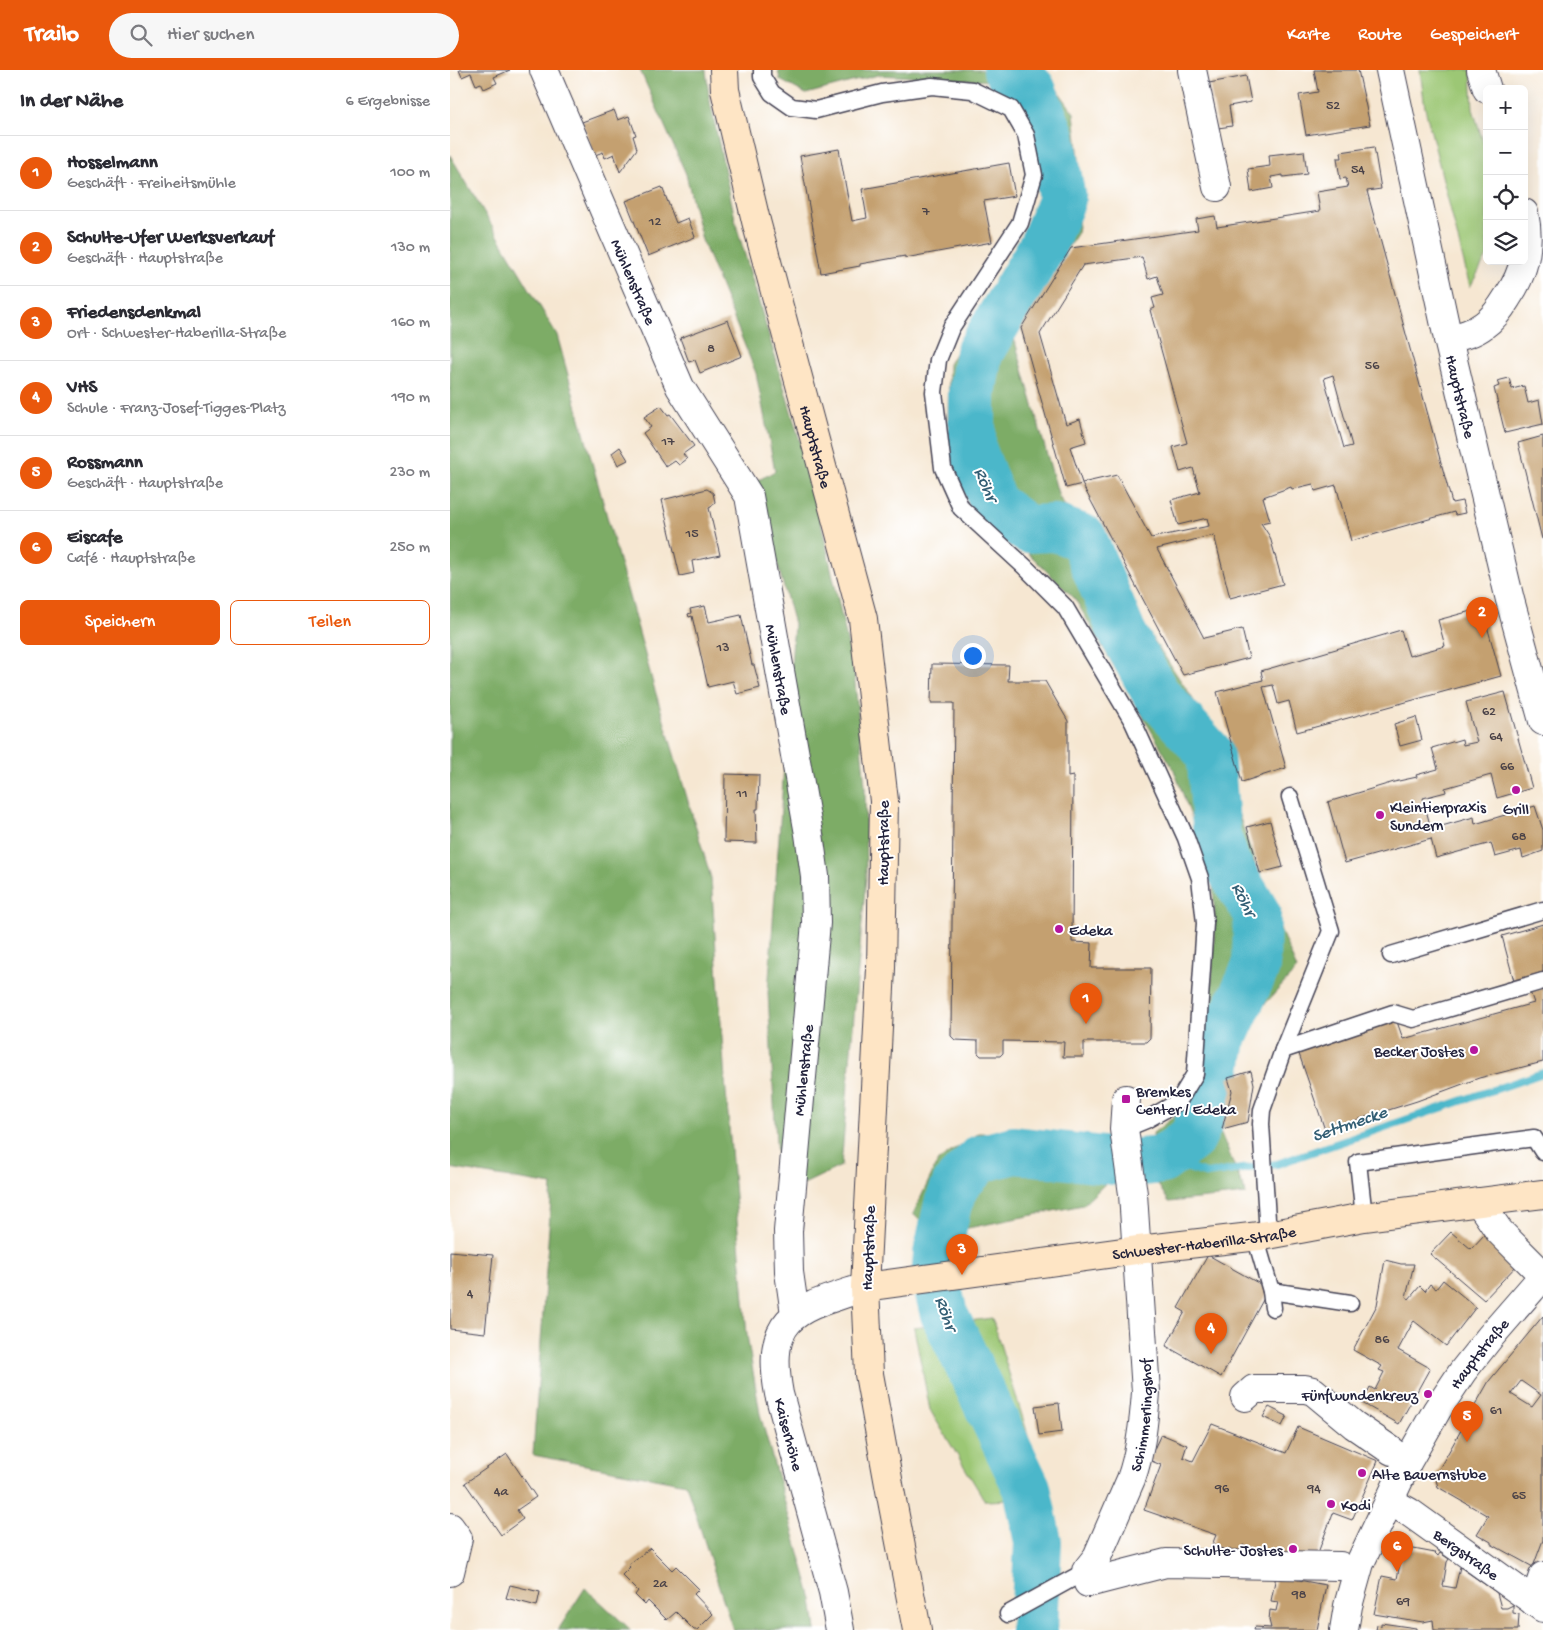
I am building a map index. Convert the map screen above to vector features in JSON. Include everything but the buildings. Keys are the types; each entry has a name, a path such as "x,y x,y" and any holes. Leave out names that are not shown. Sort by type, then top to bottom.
{"main road":[{"name":"Hauptstraße","path":"724,70 725,90 756,221 861,609 864,628 884,801 881,968 865,1287 869,1374 918,1630"},
{"name":"Schwester-Haberilla-Straße","path":"865,1287 1136,1250 1262,1236 1364,1217 1543,1194"}],"street":[{"name":"Mühlenstraße","path":"544,70 680,387 749,496 815,876 816,923 788,1231 789,1272 795,1314"},
{"path":"1192,70 1217,187"},
{"name":"Hauptstraße","path":"1390,70 1448,339 1510,600 1543,721"},
{"path":"1481,70 1486,85"},
{"path":"1448,339 1475,331 1484,325 1495,316 1512,292 1525,263 1528,234 1525,220"},
{"name":"Schimmerlingshof","path":"1087,1577 1131,1479 1144,1424 1146,1392 1133,1194 1125,1131 1126,1099"},
{"path":"1479,1202 1500,1231 1543,1276"},
{"name":"Hauptstraße","path":"1344,1630 1348,1606 1360,1563 1399,1506 1408,1462 1437,1410 1463,1371 1490,1336 1543,1276"},
{"name":"Kaiserhöhe","path":"840,1630 833,1592 778,1394 774,1371 778,1339 795,1314 812,1305 865,1287"},
{"path":"1245,1397 1254,1389 1306,1389 1313,1391 1354,1425 1392,1451"},
{"name":"Bergstraße","path":"1399,1506 1538,1604"},
{"path":"450,1527 458,1538 450,1572"},
{"path":"1087,1577 1166,1563 1340,1566"},
{"path":"1538,1604 1543,1576"}],"lane":[{"path":"762,70 762,77 772,93 792,107 816,110 882,93 932,86 972,90 1011,109 1026,135 1034,174 1020,223 951,328 938,360 934,392 943,468 961,508 1065,607 1133,722 1186,838 1200,878 1205,923 1195,1074 1178,1102 1125,1131"},
{"path":"1273,1308 1262,1236 1264,1179 1262,1110 1283,1050 1331,931 1290,797"},
{"path":"1391,955 1543,910"},
{"path":"1283,1050 1393,1013 1413,1019 1543,981"},
{"path":"1364,1217 1358,1162 1534,1138 1543,1152"},
{"path":"1271,1291 1350,1303"},
{"path":"1008,1614 1087,1577"}],"green space":[{"path":"640,70 706,70 709,97 737,228 812,482 854,672 865,786 866,877 841,1166 779,1196 768,993 794,624 755,482 775,471 756,373 702,240 686,174"},
{"path":"778,70 1043,70 1074,113 1082,187 1077,234 1012,331 1059,497 1208,722 1265,894 1297,969 1233,1039 1223,1077 1217,1124 1246,1194 1169,1202 1157,1183 1153,1133 1188,1106 1207,1074 1215,919 1212,873 1174,770 1075,599 973,499 948,420 949,364 982,306 1036,222 1046,170 1033,117 992,81 878,75 806,94 780,80"},
{"path":"1420,70 1471,70 1473,109 1483,142 1483,263 1470,287 1425,108"},
{"path":"450,155 557,335 654,687 711,878 725,1080 747,1335 760,1414 812,1599 816,1630 733,1630 686,1484 533,1455 552,1185 450,1168"},
{"path":"978,1133 1105,1137 1109,1180 1083,1205 958,1230 928,1227 913,1214 938,1161"},
{"path":"992,1318 1057,1529 1053,1579 1018,1592 1013,1500 985,1501 930,1410 914,1328"},
{"path":"585,1588 631,1630 558,1630"}],"waterway":[{"name":"Röhr","path":"1007,70 1032,89 1051,136 1062,199 1042,247 979,353 972,393 972,448 994,505 1027,529 1055,528 1083,538 1121,630 1156,694 1210,754 1217,836 1227,864 1257,914 1256,967 1222,1040 1213,1092 1192,1138 1162,1160 1131,1163 1014,1150 980,1159 956,1184 948,1204 937,1254 935,1277 944,1314 1027,1488 1038,1542 1034,1630"},
{"name":"Settmecke","path":"1162,1160 1207,1174 1277,1164 1543,1073"}],"place":[{"name":"Schulte-Ufer Werksverkauf","path":"1482,638"},
{"name":"Grill","path":"1516,790"},
{"name":"Kleintierpraxis Sundern","path":"1380,815"},
{"name":"Edeka","path":"1059,929"},
{"name":"Hosselmann","path":"1086,1024"},
{"name":"Becker Jostes","path":"1474,1050"},
{"name":"Bremkes Center / Edeka","path":"1126,1099"},
{"name":"Friedensdenkmal","path":"962,1275"},
{"name":"VHS","path":"1211,1354"},
{"name":"Fünfwundenkreuz","path":"1428,1394"},
{"name":"Rossmann","path":"1467,1442"},
{"name":"Alte Bauernstube","path":"1362,1473"},
{"name":"Kodi","path":"1331,1504"},
{"name":"Schulte- Jostes","path":"1293,1549"},
{"name":"Eiscafe","path":"1397,1572"}]}
